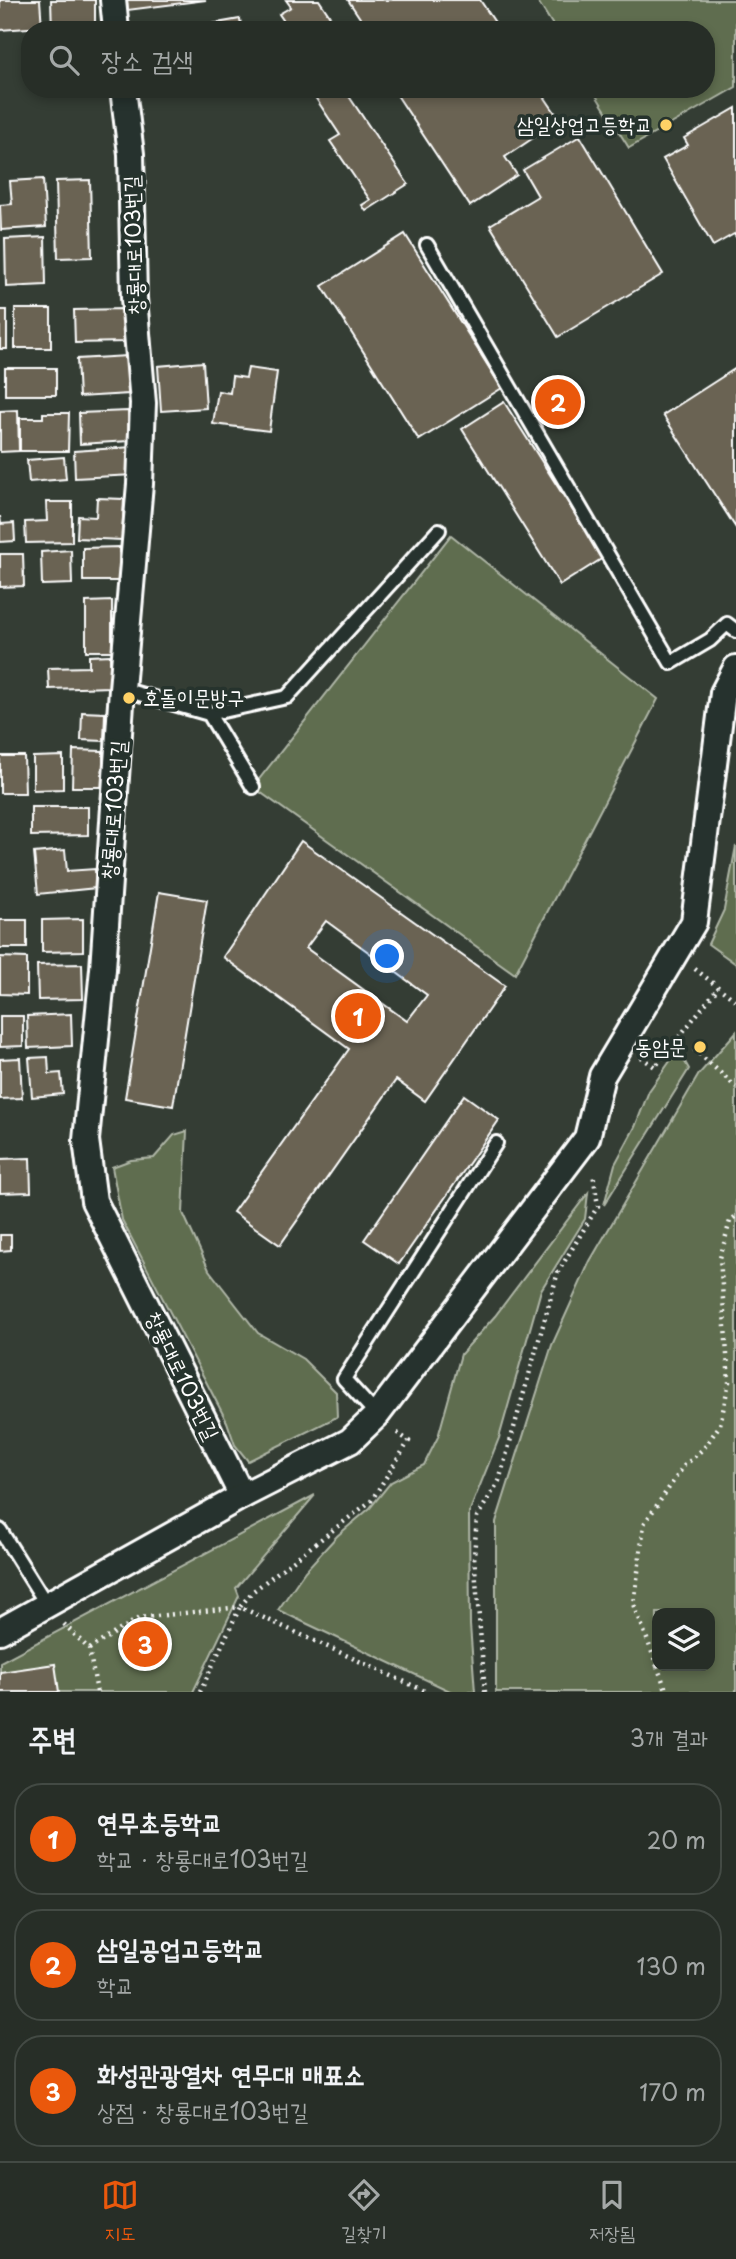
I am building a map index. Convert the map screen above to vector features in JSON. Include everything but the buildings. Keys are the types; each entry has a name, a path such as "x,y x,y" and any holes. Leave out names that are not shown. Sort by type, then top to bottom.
{"street":[{"path":"113,0 115,21"},
{"name":"창룡대로103번길","path":"124,98 131,154 134,298 143,403 140,484 121,689 103,969 86,1140 94,1201 242,1496"},
{"path":"0,1631 242,1496 350,1441 377,1415 587,1138 602,1076 694,922 723,693 736,668"}],"lane":[{"path":"426,245 671,663 709,640 727,624 736,631"},
{"path":"121,689 209,714 287,698 439,530"},
{"path":"209,714 253,787"},
{"path":"377,1415 344,1379 496,1143"},
{"path":"0,1530 47,1605"}],"path":[{"path":"676,954 736,1000"},
{"path":"621,1044 655,1067 718,988"},
{"path":"694,1049 736,1087"},
{"path":"485,1692 474,1556 477,1517 499,1481 558,1272 598,1206 587,1138"},
{"path":"652,1653 634,1604 644,1524 684,1466 704,1448 720,1425 729,1382 720,1258 730,1220 736,1216"},
{"path":"200,1692 240,1607 252,1592 371,1501 409,1441 377,1415"},
{"path":"47,1605 89,1649 97,1692"},
{"path":"89,1649 139,1618 240,1607 427,1692"},
{"path":"659,1671 667,1692"}],"green space":[{"path":"537,0 736,0 736,87 629,148 598,98 715,98 715,21 550,21"},
{"path":"451,535 658,699 515,974 253,787"},
{"path":"736,846 736,964 708,944 724,910"},
{"path":"736,1032 736,1692 496,1692 496,1522 552,1345 590,1261 699,1074"},
{"path":"678,1050 689,1069 604,1205 615,1164 635,1127 649,1091"},
{"path":"187,1131 183,1213 209,1270 258,1333 303,1359 336,1392 337,1417 248,1461 235,1445 227,1422 122,1220 112,1167 131,1160 154,1158 174,1135"},
{"path":"588,1193 585,1219 541,1290 499,1438 469,1513 470,1625 475,1692 452,1692 278,1610 305,1571 337,1536 370,1508 391,1482 424,1465 438,1437 461,1354 495,1316"},
{"path":"315,1495 236,1588 239,1596 193,1692 0,1692 0,1662"}],"place":[{"name":"삼일상업고등학교","path":"666,125"},
{"name":"삼일공업고등학교","path":"558,402"},
{"name":"호돌이문방구","path":"129,698"},
{"name":"연무초등학교","path":"358,1016"},
{"name":"동암문","path":"700,1047"},
{"name":"화성관광열차 연무대 매표소","path":"145,1644"}]}
